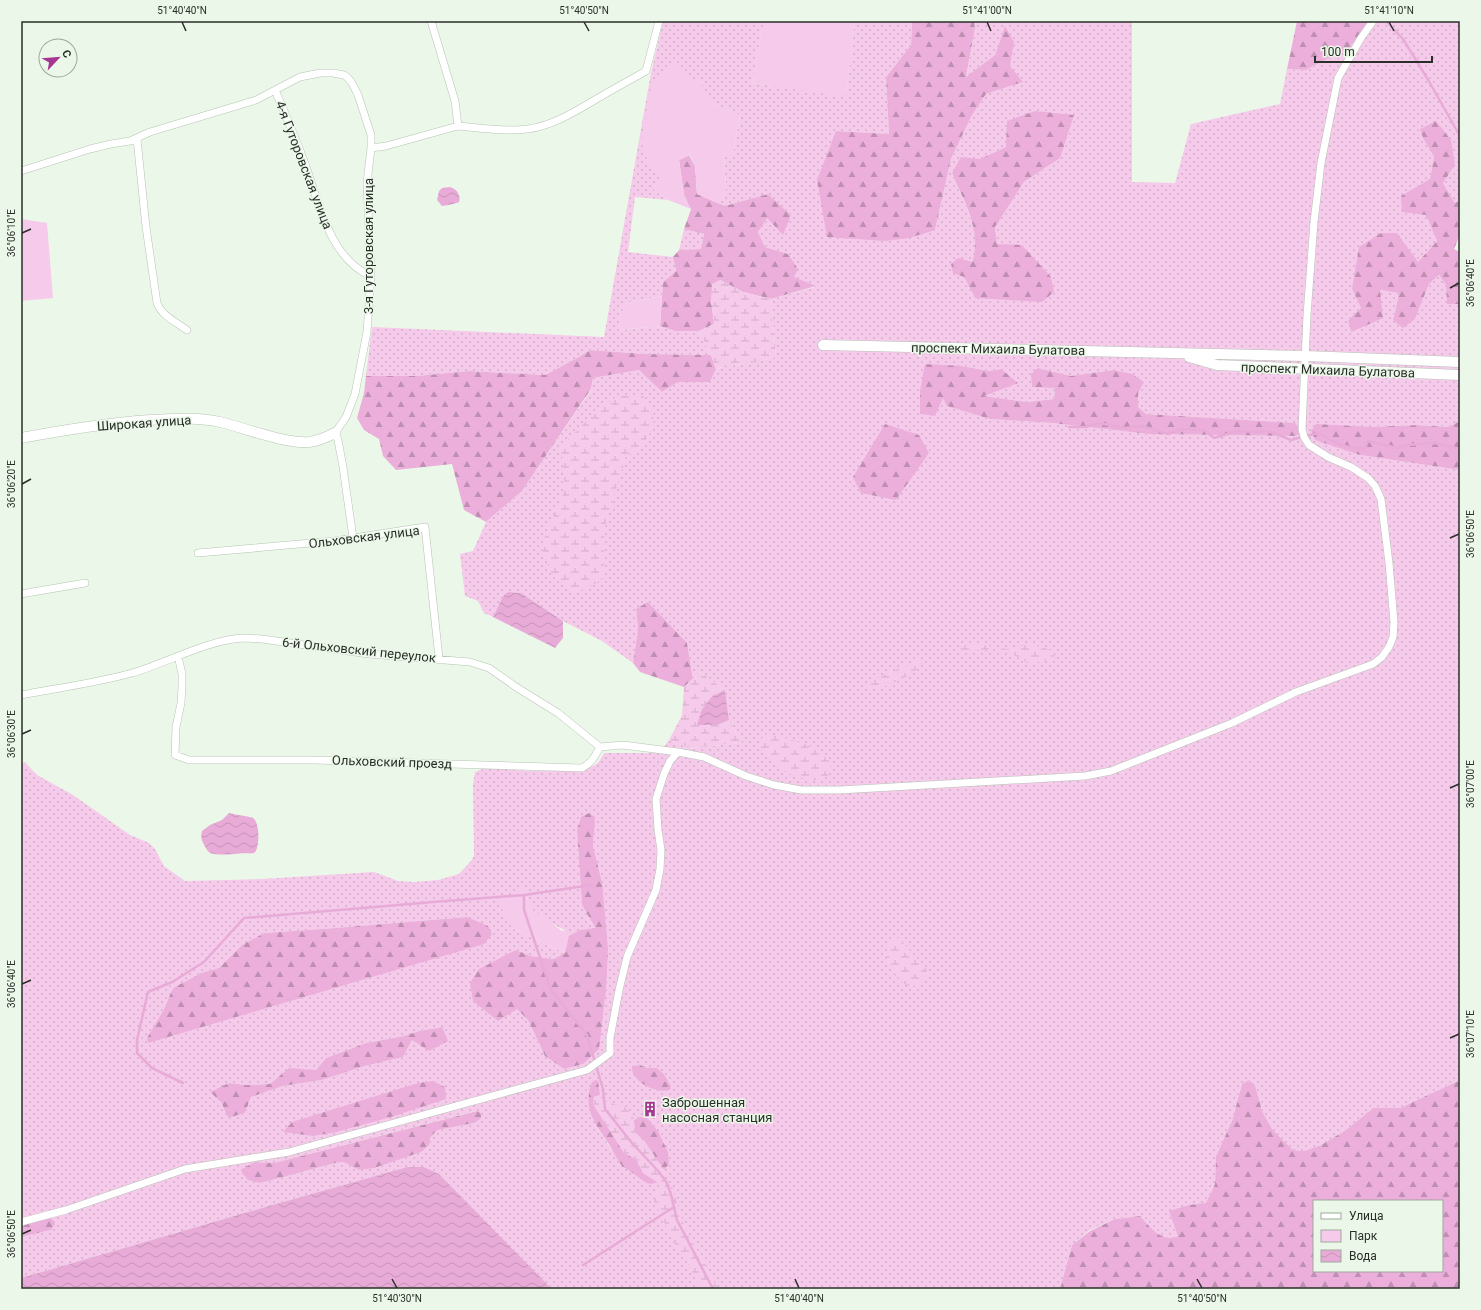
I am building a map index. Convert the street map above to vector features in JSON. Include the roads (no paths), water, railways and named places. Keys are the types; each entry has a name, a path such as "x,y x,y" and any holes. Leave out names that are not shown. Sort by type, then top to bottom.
{"street":[{"path":"431,21 455,101 458,126"},
{"path":"371,148 386,146 458,126 520,130 546,125 568,115 646,71 659,21"},
{"path":"600,747 623,745 704,757 746,776 774,785 801,790 840,790 1085,776 1111,771 1232,723 1296,692 1373,664 1382,657 1389,647 1393,637 1394,622 1381,498 1375,486 1368,478 1351,467 1328,458 1309,445 1304,437 1302,429 1307,314 1314,222 1321,163 1338,78 1361,38 1373,21"},
{"name":"3-я Гуторовская улица","path":"275,90 290,81 309,75 333,73 344,75 352,83 358,95 371,135 367,183 371,276 367,332 355,394 346,417 335,433"},
{"name":"4-я Гуторовская улица","path":"21,171 90,149 136,139 150,132 256,100 275,90 303,160 328,230 338,248 349,262 361,272 371,276"},
{"path":"136,139 146,227 157,303 165,315 187,330"},
{"name":"проспект Михаила Булатова","path":"823,345 1306,356 1460,362"},
{"name":"проспект Михаила Булатова","path":"1173,353 1217,365 1305,370 1460,375"},
{"name":"Широкая улица","path":"21,438 112,423 168,419 194,419 218,422 289,440 309,442 323,439 335,433"},
{"path":"335,433 338,440 343,467 352,538"},
{"name":"Ольховская улица","path":"198,553 334,541 425,527 439,658"},
{"path":"21,594 85,583"},
{"name":"6-й Ольховский переулок","path":"21,695 132,673 228,640 244,638 368,654 439,658 470,662 489,668 516,687 558,712 600,747"},
{"name":"Ольховский проезд","path":"178,656 182,674 182,687 181,703 176,727 175,755 189,760 314,760 582,768 593,760 600,747"},
{"path":"21,1222 66,1210 185,1169 289,1152 587,1070 610,1053 610,1038 627,957 656,890 660,868 661,850 656,799 667,767 678,752"}],"water":[{"path":"450,187 455,189 458,193 459,202 442,206 437,200 439,191 442,188"},
{"path":"508,592 521,593 563,621 563,638 555,648 493,617 503,596"},
{"path":"725,690 729,720 717,725 697,725 702,709 712,696"},
{"path":"229,813 253,818 255,820 258,830 258,841 256,851 254,853 218,854 210,853 206,848 201,836 202,831 210,825 222,820"},
{"path":"407,1167 424,1167 439,1174 552,1289 21,1289 21,1278"}],"waterway":[{"path":"1386,21 1403,39 1460,136"},
{"path":"1069,427 1086,427 1098,423 1125,428 1142,426 1168,434 1181,429 1204,430 1214,438 1237,431 1271,432 1291,440 1302,437"},
{"path":"1306,436 1318,433 1352,448 1365,448 1368,441 1398,448 1407,445 1435,443 1460,449"},
{"path":"591,885 524,895 524,910 551,990 587,1035 603,1089 605,1109 667,1183 677,1220 713,1289"},
{"path":"183,1083 152,1068 137,1053 137,1040 148,992 172,982 204,962 244,918 524,895"},
{"path":"583,1265 674,1207"}],"place":[{"name":"Заброшенная насосная станция","path":"650,1109"}]}
